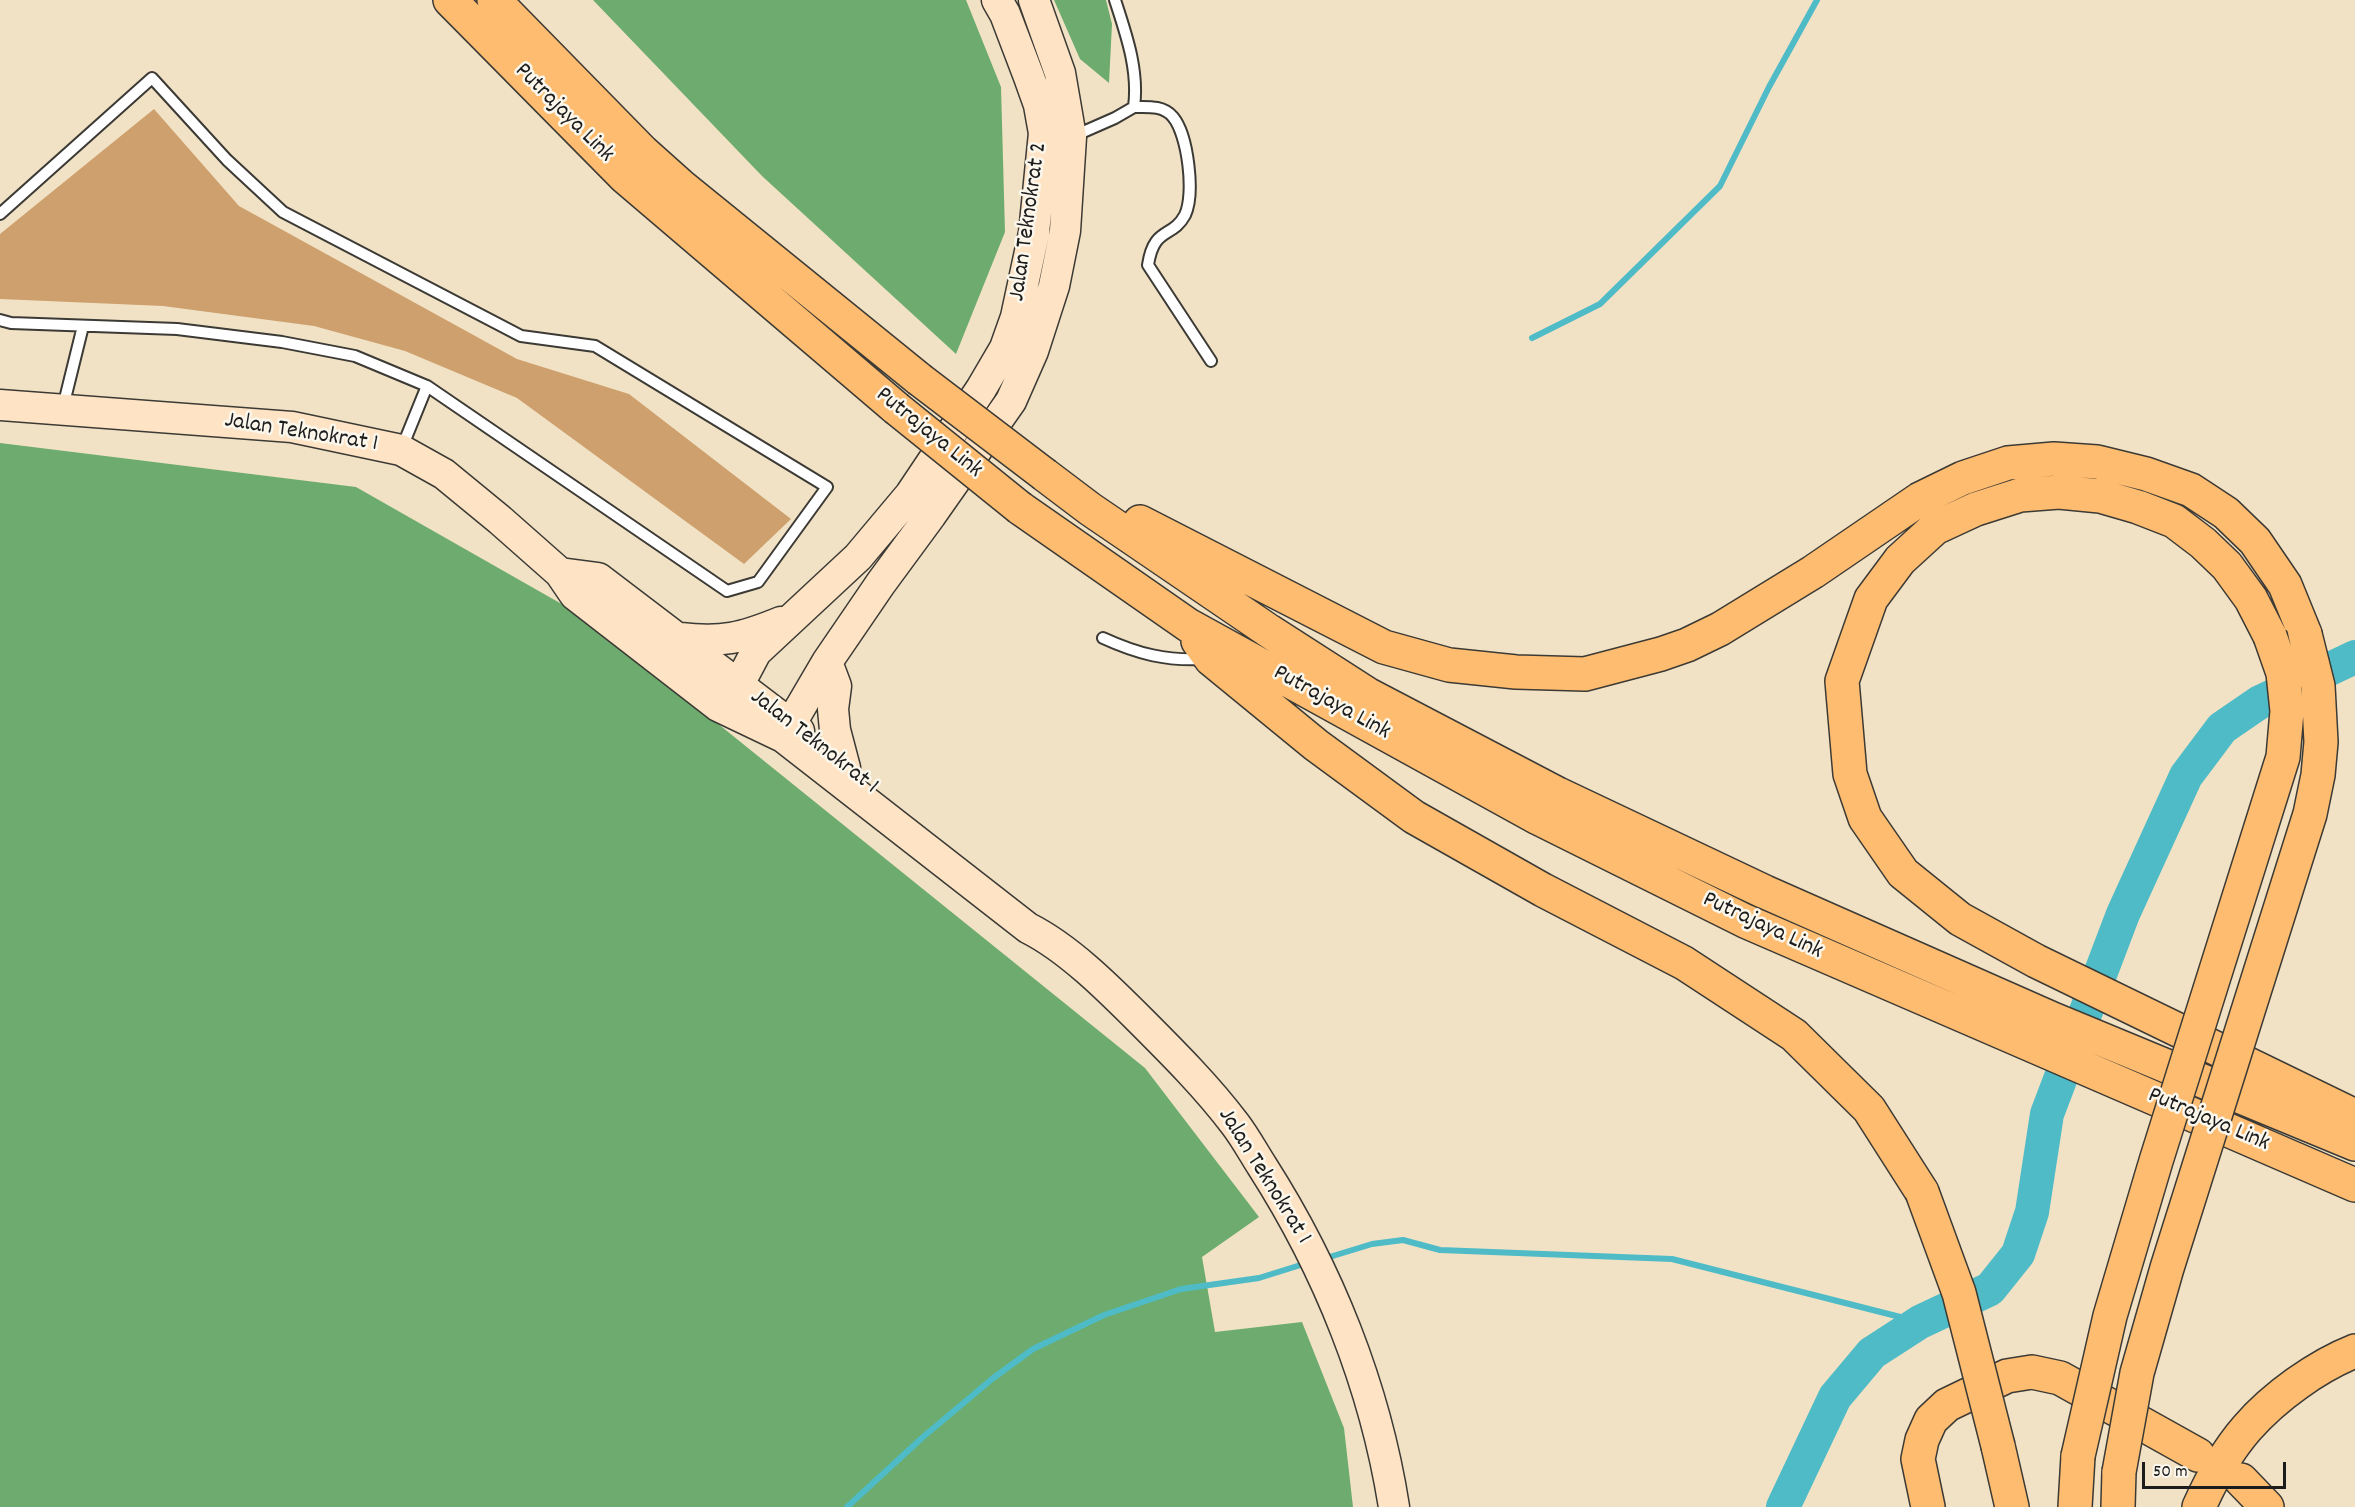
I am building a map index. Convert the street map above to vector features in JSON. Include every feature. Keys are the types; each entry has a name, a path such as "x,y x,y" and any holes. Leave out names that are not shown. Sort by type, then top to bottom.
{"highway":[{"name":"Putrajaya Link","path":"450,0 625,177 896,408 1020,508 1188,625 1538,818 1745,921 2355,1185"},
{"name":"Putrajaya Link","path":"494,0 643,152 681,186 920,379 1090,509 1269,631 1367,694 1558,794 1765,892 2055,1020 2355,1144"},
{"path":"1090,509 1125,514 1384,647 1449,665 1516,672 1585,674 1661,654 1687,645 1720,629 1814,572 1920,499 1963,478 2008,463 2054,459 2097,462 2146,474 2191,490 2226,513 2255,541 2279,576 2305,634 2318,686 2321,742 2318,775 2310,814 2140,1363 2119,1472 2118,1507"},
{"path":"2075,1507 2078,1456 2110,1316 2160,1150 2283,757 2287,711 2283,673 2270,636 2251,599 2228,566 2175,521 2100,496 2060,492 2020,495 1976,509 1935,528 1900,560 1871,599 1842,681 1850,774 1865,818 1902,873 1960,919 2036,961 2355,1116"},
{"path":"1188,625 1211,659 1316,745 1414,817 1543,890 1684,963 1794,1035 1869,1109 1922,1192 1959,1293 2012,1507"},
{"path":"2199,1507 2212,1478 2247,1428 2288,1390 2331,1360 2355,1351"},
{"path":"1928,1507 1918,1459 1930,1420 1947,1405 2007,1376 2031,1372 2060,1378 2198,1455"},
{"path":"2241,1480 2267,1507"}],"main road":[{"name":"Jalan Teknokrat 2","path":"717,706 739,684 756,652 858,557 910,495 981,389 1005,348 1016,317 1034,232 1044,133 1039,105 1005,14 997,0"},
{"name":"Jalan Teknokrat 2","path":"788,731 821,673 881,583 1011,401 1033,351 1054,286 1065,231 1071,137 1060,73 1034,0"},
{"name":"Jalan Teknokrat 1","path":"0,405 291,427 401,450 444,474 560,573 575,595 717,706 788,731 845,768 1038,918 1050,939"},
{"name":"Jalan Teknokrat 1","path":"560,573 598,578 739,684 788,731 1028,928 1050,939 1123,1004 1179,1060 1235,1124 1294,1216 1342,1318 1367,1392 1388,1468 1394,1507"},
{"path":"680,638 711,642 731,639 748,635 796,616"},
{"path":"756,652 760,672 766,683 777,692 789,694 802,691 821,673 836,686 833,709 835,730 845,768"}],"lane":[{"path":"1115,0 1129,44 1136,89 1134,107"},
{"path":"0,214 152,78 226,160 283,212 521,336 595,346 827,487 758,582 727,591 427,387 356,356 282,342 177,329 0,320"},
{"path":"1071,137 1134,107 1157,107 1172,116 1184,138 1189,163 1186,213 1180,223 1158,237 1151,248 1148,265 1210,361"},
{"path":"62,411 83,326"},
{"path":"401,450 427,387"},
{"path":"1103,638 1154,657 1177,660 1211,659"}],"green space":[{"path":"593,0 966,0 1001,87 1005,232 956,354 762,176"},
{"path":"1054,0 1106,0 1112,24 1109,83 1080,59"},
{"path":"0,443 356,487 588,619 1145,1068 1259,1217 1202,1257 1215,1332 1302,1322 1344,1428 1353,1507 0,1507"}],"building":[{"path":"154,109 239,206 517,359 629,394 791,519 744,564 517,398 405,351 314,326 163,306 0,299 0,234"}],"waterway":[{"path":"1532,338 1600,304 1720,186 1769,87 1817,0"},
{"path":"1783,1507 1835,1397 1872,1353 1920,1322 1990,1289 2018,1254 2032,1212 2047,1114 2123,914 2186,776 2222,728 2260,702 2355,657"},
{"path":"1323,1259 1372,1244 1403,1240 1440,1250 1672,1259 1920,1322"},
{"path":"847,1507 923,1437 992,1379 1033,1349 1104,1315 1181,1289 1259,1278 1307,1263"}]}
